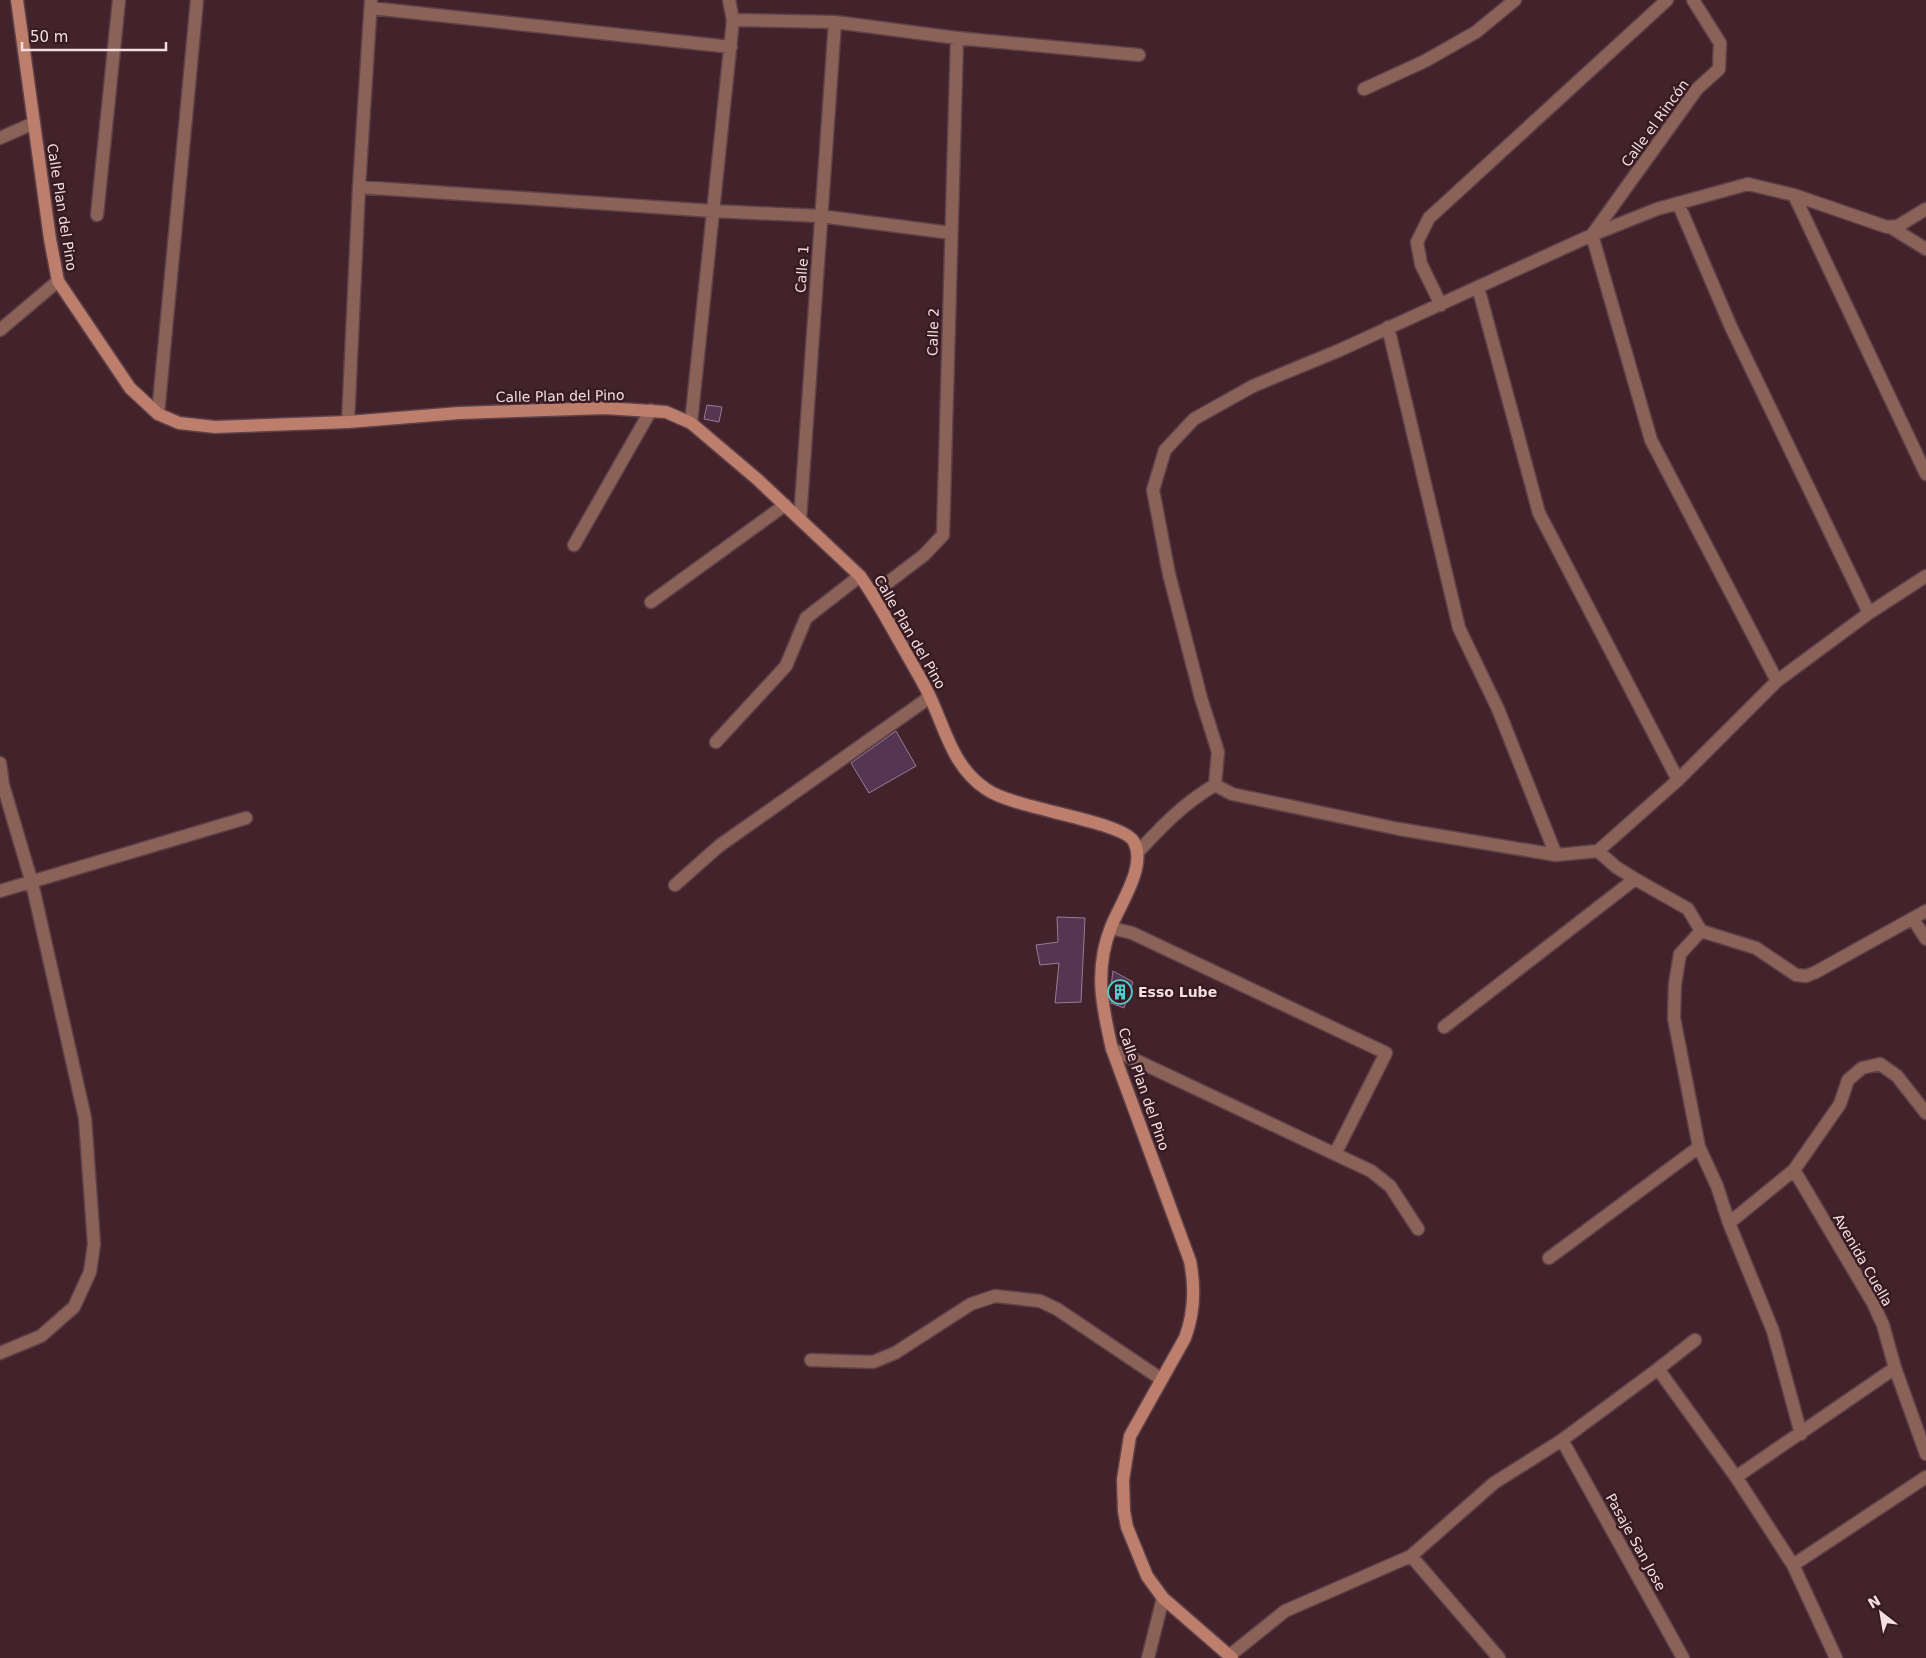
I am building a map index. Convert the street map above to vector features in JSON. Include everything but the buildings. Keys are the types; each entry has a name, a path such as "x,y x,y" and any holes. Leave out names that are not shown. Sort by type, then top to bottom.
{"street":[{"name":"Calle Plan del Pino","path":"17,0 50,239 58,281 130,388 158,414 179,423 216,427 348,422 488,412 604,408 666,412 691,423 785,505 860,576 873,594 930,697 948,742 956,758 970,777 987,790 1004,799 1065,814 1127,834 1134,841 1138,852 1137,869 1111,928 1103,952 1100,976 1103,1014 1112,1049 1190,1260 1192,1303 1189,1327 1185,1338 1130,1436 1122,1497 1127,1527 1147,1576 1164,1598 1230,1657"},
{"path":"97,215 119,0"},
{"path":"158,414 197,0"},
{"path":"691,423 731,47 733,20 729,0"},
{"path":"1364,89 1425,62 1476,32 1515,0"},
{"path":"1441,305 1421,264 1417,242 1429,218 1667,0"},
{"name":"Calle el Rincón","path":"1592,235 1697,89 1719,69 1720,43 1693,0"},
{"path":"348,422 359,187 371,4 731,47"},
{"path":"733,20 835,22 957,38 1139,54"},
{"name":"Calle 1","path":"800,519 835,22"},
{"name":"Calle 2","path":"873,594 924,555 943,535 957,38"},
{"path":"0,138 34,123"},
{"path":"1215,785 1218,752 1201,698 1172,584 1153,490 1165,450 1194,419 1253,386 1340,350 1592,235 1657,209 1748,184 1794,195 1892,228 1926,249"},
{"path":"359,187 713,211 820,216 952,233"},
{"path":"1794,195 1926,474"},
{"path":"1678,203 1731,327 1869,613"},
{"path":"1892,228 1926,209"},
{"path":"1592,235 1651,440 1777,681"},
{"path":"0,330 58,281"},
{"path":"1478,287 1538,513 1678,780"},
{"path":"1388,327 1459,628 1498,709 1556,855"},
{"path":"574,545 651,410"},
{"path":"651,602 785,505"},
{"path":"716,742 786,666 806,618 860,576"},
{"path":"1215,785 1232,794 1399,829 1556,855 1598,851 1678,780 1777,681 1869,613 1926,576"},
{"path":"675,885 719,846 930,697"},
{"path":"0,763 3,785 32,882 84,1118 94,1244 90,1272 74,1307 41,1336 0,1353"},
{"path":"1138,852 1177,811 1196,796 1215,785"},
{"path":"0,892 246,818"},
{"path":"1598,851 1616,867 1688,909 1701,931 1756,948 1796,975 1806,976 1816,972 1926,911"},
{"path":"1444,1027 1635,879"},
{"path":"1913,919 1926,939"},
{"path":"1111,928 1132,933 1386,1053 1335,1154"},
{"path":"1701,931 1680,954 1675,984 1674,1018 1699,1146 1717,1186 1729,1223 1773,1331 1801,1434"},
{"path":"1112,1049 1371,1171 1390,1186 1418,1229"},
{"path":"1729,1223 1794,1170 1840,1104 1848,1080 1862,1068 1880,1064 1897,1076 1926,1112"},
{"path":"1549,1258 1699,1146"},
{"name":"Avenida Cuella","path":"1794,1170 1873,1303 1883,1325 1895,1368 1926,1454"},
{"path":"811,1360 873,1362 895,1353 971,1304 995,1296 1040,1301 1048,1305 1161,1379"},
{"path":"1230,1657 1285,1611 1411,1556 1494,1483 1562,1440 1658,1370 1695,1340"},
{"path":"1736,1477 1895,1368"},
{"path":"1658,1370 1736,1477 1793,1566 1836,1658"},
{"name":"Pasaje San Jose","path":"1562,1440 1683,1658"},
{"path":"1793,1566 1926,1477"},
{"path":"1411,1556 1499,1658"},
{"path":"1148,1658 1164,1598"}],"place":[{"name":"Esso Lube","path":"1120,992"}]}
